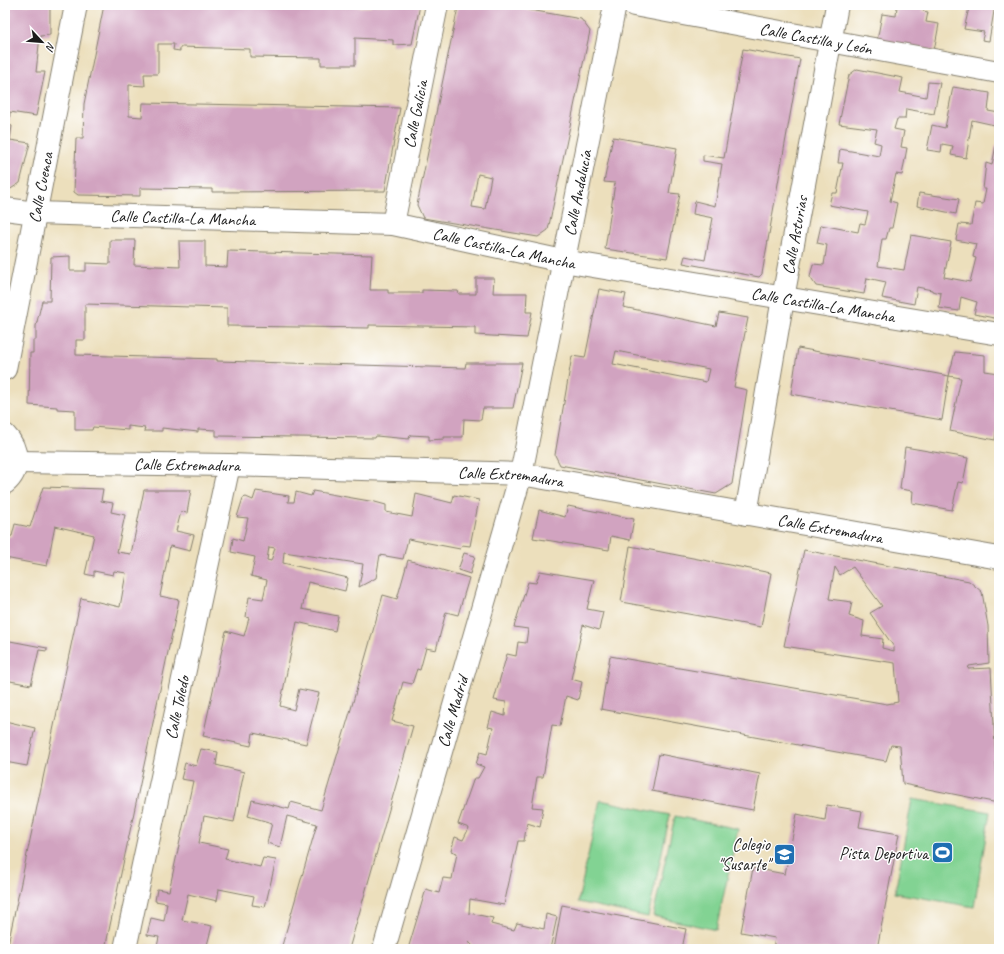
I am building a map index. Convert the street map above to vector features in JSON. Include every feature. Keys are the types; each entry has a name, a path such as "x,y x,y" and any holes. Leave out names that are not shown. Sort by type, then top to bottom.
{"street":[{"name":"Calle Cuenca","path":"5,369 76,5"},
{"name":"Calle Galicia","path":"393,224 437,5"},
{"name":"Calle Andalucía","path":"521,474 615,5"},
{"name":"Calle Castilla y León","path":"634,5 999,72"},
{"name":"Calle Asturias","path":"746,514 783,298 837,5"},
{"name":"Calle Castilla-La Mancha","path":"5,209 36,213 393,224 563,261 999,334"},
{"path":"5,435 11,441 16,451 14,472 5,484"},
{"name":"Calle Extremadura","path":"16,462 229,465 521,474 999,558"},
{"name":"Calle Toledo","path":"125,949 229,465"},
{"name":"Calle Madrid","path":"384,949 521,474"}],"green space":[{"name":"Pista Deportiva","path":"912,799 990,812 974,907 895,893"},
{"path":"600,800 670,815 648,917 578,902"},
{"path":"675,816 738,829 716,930 653,916"}],"building":[{"path":"5,5 50,5 50,35 40,36 36,72 45,72 36,116 10,112 9,125 12,126 10,140 30,143 20,183 9,190 5,189"},
{"path":"104,5 356,5 356,7 371,7 371,5 420,5 412,44 393,45 393,40 355,38 355,65 321,65 321,58 250,57 250,49 180,47 180,51 173,50 174,44 158,44 158,74 144,74 145,86 129,85 129,116 142,117 143,103 400,108 385,191 212,192 212,189 140,188 140,196 78,195 74,192 76,138 83,138 84,104"},
{"path":"461,5 502,5 581,19 590,31 548,230 538,237 423,218 417,205 458,7","holes":["478,174 491,177 485,209 472,207"]},
{"path":"900,5 924,5 923,11 928,12 926,22 939,24 934,51 877,41 882,14 896,16 897,6 899,7"},
{"path":"953,5 995,5 989,41 982,40 984,32 964,29 969,8"},
{"path":"743,49 800,59 762,274 759,277 683,263 685,256 705,260 713,218 693,214 695,201 715,206 722,164 703,161 703,155 724,158"},
{"path":"857,69 903,78 900,92 926,97 928,82 940,83 934,114 906,109 905,119 897,119 894,129 904,131 901,147 907,148 902,175 896,174 890,201 897,203 892,228 889,228 886,239 882,239 878,266 904,270 911,235 951,242 944,277 970,282 976,258 973,257 976,244 956,240 959,224 971,225 975,203 983,204 986,189 983,189 986,163 992,165 996,145 999,145 999,319 974,314 977,302 961,297 959,311 939,308 941,293 932,290 917,287 914,304 882,298 886,282 867,278 864,294 816,286 810,277 813,264 824,265 827,245 817,243 821,225 858,232 860,223 865,224 868,212 829,205 832,193 837,193 843,163 838,163 840,149 879,156 881,144 874,142 877,129 839,124 849,75"},
{"path":"953,87 990,93 988,111 999,113 999,126 972,120 966,158 951,155 953,146 942,144 941,152 927,150 932,125 945,128"},
{"path":"613,137 677,148 669,193 680,194 667,258 605,249 615,183 604,182"},
{"path":"919,193 959,199 956,214 917,206"},
{"path":"110,240 135,240 134,265 180,267 179,241 205,241 205,266 227,267 228,251 372,255 370,290 388,290 388,293 422,293 422,290 458,291 459,294 476,294 476,278 494,278 493,293 527,293 526,312 532,312 527,338 475,335 475,327 369,325 369,328 227,326 227,308 85,304 85,340 76,340 76,355 217,359 217,361 465,368 466,363 522,363 513,408 483,408 481,420 464,419 463,437 444,437 444,439 429,440 429,436 410,435 409,439 376,436 375,438 216,436 216,430 198,429 198,432 162,428 162,431 144,431 145,428 128,426 128,430 93,427 92,430 75,430 75,410 29,405 30,353 33,353 33,340 36,340 36,326 42,301 50,301 51,257 70,256 70,271 86,271 86,263 110,264"},
{"path":"599,289 626,294 623,307 716,326 719,313 748,318 734,387 747,390 732,484 716,494 560,465 555,455 572,356 585,358","holes":["616,351 709,369 706,382 613,364"]},
{"path":"798,348 949,376 942,420 791,394"},
{"path":"955,352 985,355 985,371 999,373 999,408 995,440 950,431 961,378 949,376"},
{"path":"905,447 968,458 963,483 958,482 952,510 912,503 913,491 900,489"},
{"path":"43,487 103,489 101,501 113,503 111,512 125,515 117,552 131,554 144,490 191,490 187,513 181,512 176,531 194,535 190,551 170,546 160,596 179,600 105,949 7,949 81,598 120,607 126,573 114,571 113,575 94,571 94,576 85,574 94,535 55,526 47,566 5,558 7,537 12,536 15,524 30,527"},
{"path":"256,491 289,496 288,502 294,502 296,492 311,496 313,491 375,502 386,505 386,512 412,517 416,494 452,503 454,495 479,500 470,546 462,545 460,549 408,539 403,559 380,555 376,578 359,587 363,564 284,552 283,563 348,578 345,591 308,582 302,609 338,616 335,631 297,622 280,706 294,710 299,689 319,693 306,744 253,733 251,746 203,736 226,631 244,636 249,618 246,617 249,597 263,599 267,580 251,576 255,557 231,552 233,538 243,541 248,518 237,517 243,498 246,497 253,500","holes":["269,547 275,548 271,561 267,560"]},
{"path":"568,506 634,519 630,540 611,536 609,550 533,538 539,510 565,517"},
{"path":"630,546 771,573 761,627 621,602"},
{"path":"804,550 969,581 982,592 988,626 989,663 969,666 968,669 991,668 998,803 903,784 900,746 891,745 886,761 601,709 610,656 887,704 898,702 895,663 784,646","holes":["835,567 840,575 853,567 882,606 870,613 894,647 894,651 882,648 883,639 862,636 864,621 849,616 852,602 829,599"]},
{"path":"464,553 475,556 470,574 458,570"},
{"path":"408,560 469,578 458,615 446,612 436,650 426,648 420,670 417,669 412,684 403,682 392,721 413,726 349,949 281,949 317,824 287,816 280,847 267,843 272,823 248,816 252,800 289,809 291,802 321,810 383,595 397,599"},
{"path":"540,571 594,580 587,609 603,612 599,630 583,625 571,679 582,682 578,700 566,696 560,726 552,725 543,777 537,777 532,807 543,808 540,827 527,823 524,841 518,841 504,905 470,899 469,913 493,918 491,924 514,930 517,923 544,929 546,914 557,917 550,949 476,949 469,942 468,949 408,949 426,889 439,893 443,878 452,879 457,853 451,851 455,837 463,840 469,828 458,824 474,778 478,778 484,767 476,764 480,752 487,754 493,728 488,727 492,712 505,716 506,702 494,700 507,654 516,656 518,642 526,643 528,629 514,627 528,582 536,583"},
{"path":"5,640 47,648 47,651 39,650 31,685 5,680"},
{"path":"5,721 35,728 27,766 5,762"},
{"path":"201,749 218,752 216,765 244,772 234,822 204,816 199,843 228,849 225,859 260,867 263,858 276,860 265,907 252,905 254,896 219,889 217,901 188,894 182,920 212,926 206,949 145,949 146,944 157,947 159,937 147,935 151,918 164,921 167,903 155,901 157,889 169,891 193,781 181,779 185,763 196,766"},
{"path":"659,754 760,774 753,810 652,791"},
{"path":"827,805 862,811 859,827 899,834 877,949 773,949 775,938 741,932 753,868 785,874 797,814 825,820"},
{"path":"562,905 686,929 682,949 554,949"}],"place":[{"name":"Pista Deportiva","path":"943,853"},
{"name":"Colegio \"Susarte\"","path":"785,854"}]}
